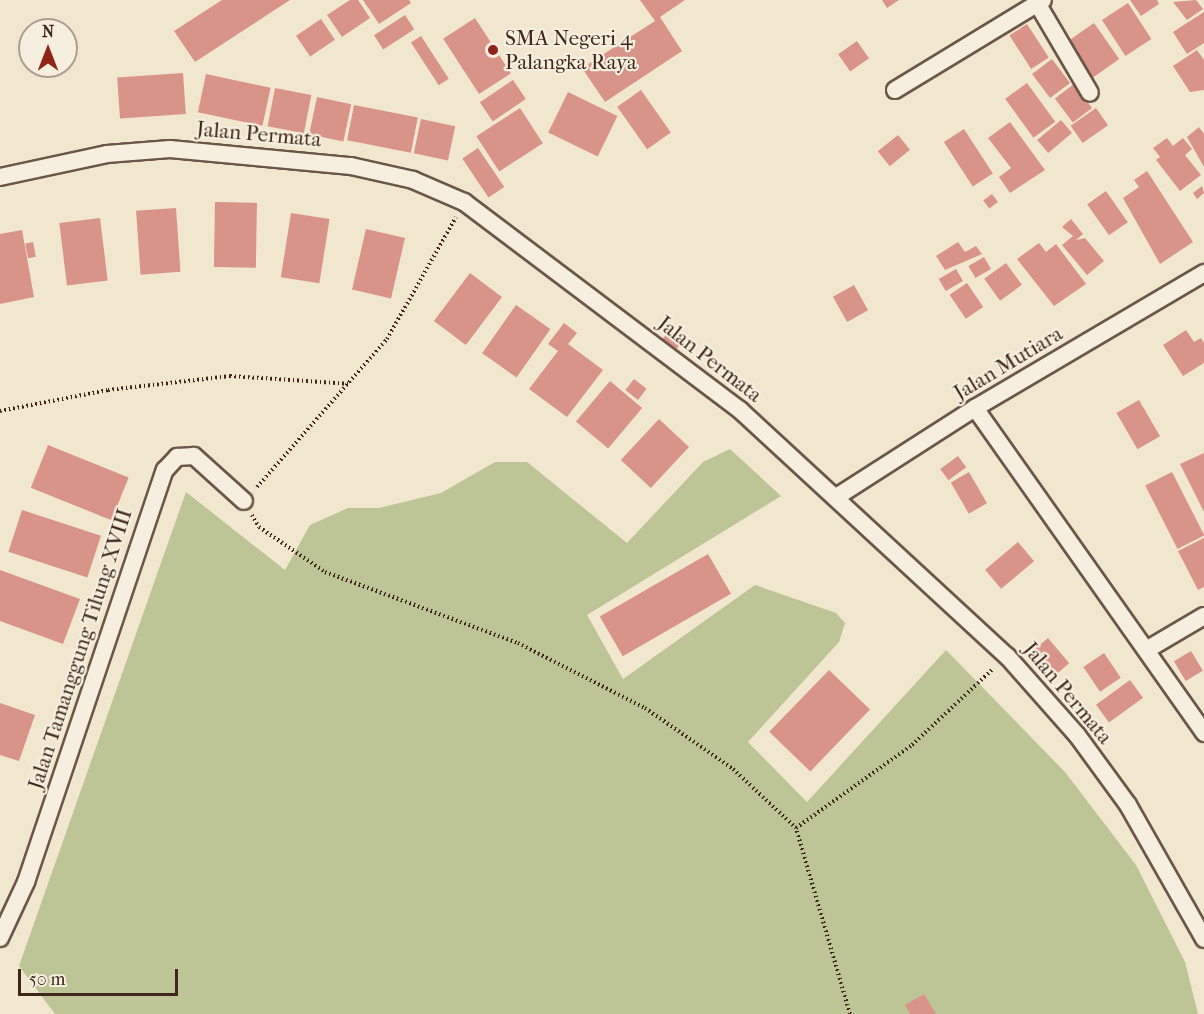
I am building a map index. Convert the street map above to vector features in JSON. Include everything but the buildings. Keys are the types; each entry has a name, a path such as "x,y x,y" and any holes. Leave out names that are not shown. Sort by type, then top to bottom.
{"street":[{"path":"895,90 1040,2 1090,93"},
{"name":"Jalan Permata","path":"0,177 116,153 192,150 361,168 413,180 464,202 711,388 838,496 1007,656 1077,735 1128,805 1204,939"},
{"name":"Jalan Mutiara","path":"838,496 975,408 1204,273"},
{"path":"975,408 1148,650 1204,733"},
{"name":"Jalan Tamanggung Tilung XVIII","path":"0,938 10,921 165,470 177,457 194,456 244,501"},
{"path":"1148,650 1204,616"},
{"path":"0,905 10,921"}],"path":[{"path":"464,202 399,322 351,384 244,501 259,527 325,572 518,644 645,708 732,769 796,828 850,1014"},
{"path":"0,411 108,390 230,376 351,384"},
{"path":"796,828 912,745 1007,656"}],"green space":[{"path":"730,449 781,496 587,615 623,679 755,585 836,613 845,623 839,642 748,742 807,802 946,650 1065,772 1136,865 1185,962 1198,1014 55,1014 19,966 186,492 285,570 310,525 348,508 379,508 441,493 495,462 527,462 627,543 703,462"}],"place":[{"name":"SMA Negeri 4 Palangka Raya","path":"493,50"}]}
